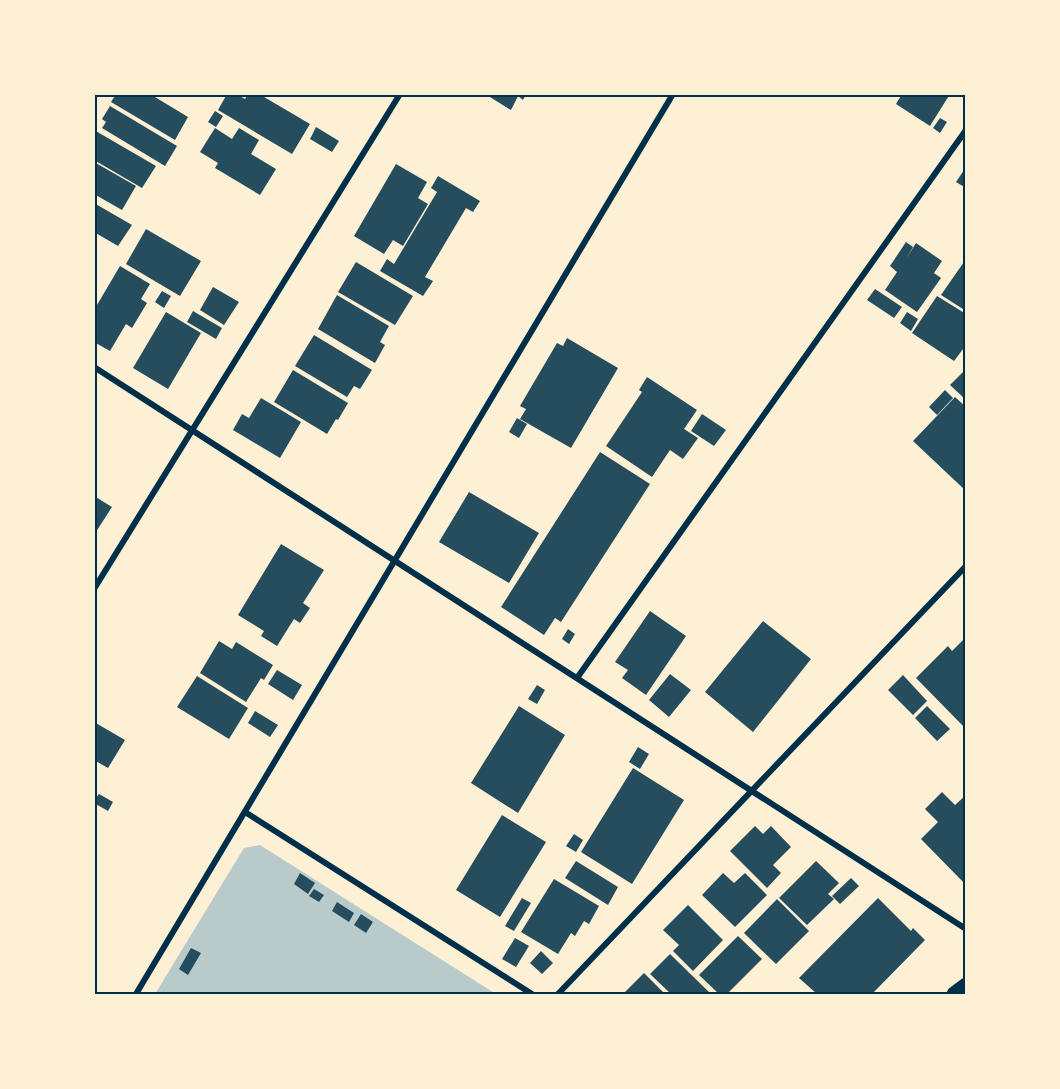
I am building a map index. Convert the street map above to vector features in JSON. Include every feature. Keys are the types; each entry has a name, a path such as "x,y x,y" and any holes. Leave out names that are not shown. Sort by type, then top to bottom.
{"main road":[{"path":"954,994 966,985"}],"street":[{"path":"94,589 400,94"},
{"path":"136,994 673,94"},
{"path":"577,678 966,130"},
{"path":"94,367 966,929"},
{"path":"558,994 966,566"},
{"path":"244,812 532,994"}],"shaded area":[{"path":"260,845 496,994 155,994 244,848"}],"building":[{"path":"116,94 150,94 188,117 175,140 111,102"},
{"path":"227,94 236,94 245,99 248,94 259,94 310,124 292,154 218,110"},
{"path":"485,94 526,94 523,100 518,96 511,110"},
{"path":"902,94 950,94 930,126 896,104"},
{"path":"110,106 177,146 165,166 102,128 106,122 102,119"},
{"path":"215,111 223,116 216,127 208,122"},
{"path":"940,118 947,122 940,133 933,128"},
{"path":"316,127 339,141 332,152 310,139"},
{"path":"215,128 232,139 239,128 259,140 251,154 276,169 260,195 215,168 218,163 200,152"},
{"path":"94,130 156,166 142,188 94,160"},
{"path":"94,162 136,186 122,210 94,194"},
{"path":"396,164 427,182 418,198 428,204 403,246 393,240 384,254 354,236"},
{"path":"966,167 966,188 956,182"},
{"path":"438,176 480,201 473,212 466,208 425,277 433,281 423,296 380,271 387,259 394,264 437,192 431,188"},
{"path":"94,203 132,225 118,246 94,232"},
{"path":"146,229 201,261 180,296 126,264"},
{"path":"906,242 913,247 906,259 916,243 942,261 934,273 941,278 917,312 885,290 897,272 890,266"},
{"path":"966,259 966,311 941,295"},
{"path":"356,262 413,296 395,325 338,292"},
{"path":"120,266 150,284 141,299 147,303 132,328 126,324 110,351 94,342 94,310"},
{"path":"213,287 239,302 224,325 200,310"},
{"path":"875,289 902,307 894,318 867,300"},
{"path":"162,291 171,296 164,308 155,302"},
{"path":"337,295 389,326 380,342 385,345 375,363 318,329"},
{"path":"937,296 966,314 966,345 954,361 912,333"},
{"path":"193,311 222,328 216,339 187,322"},
{"path":"166,312 201,333 168,389 133,368"},
{"path":"907,312 918,319 911,331 900,323"},
{"path":"314,335 372,370 360,389 354,386 347,397 295,366"},
{"path":"567,338 618,368 571,448 520,419 526,409 520,406 557,343 563,346"},
{"path":"966,369 966,400 950,385"},
{"path":"293,370 348,403 327,434 274,402"},
{"path":"647,377 697,410 684,429 698,438 683,459 670,450 652,477 606,446 642,392 639,390"},
{"path":"945,390 953,398 937,415 929,407"},
{"path":"955,397 966,407 966,491 913,441"},
{"path":"261,398 301,422 280,458 233,430 242,414 249,418"},
{"path":"702,414 726,430 714,446 691,431"},
{"path":"517,418 527,424 519,438 509,432"},
{"path":"600,452 650,484 561,622 555,618 544,635 501,607"},
{"path":"469,492 539,533 509,583 439,542"},
{"path":"94,496 112,507 94,535"},
{"path":"281,544 324,570 303,603 310,608 300,623 294,619 277,646 261,636 264,631 238,615"},
{"path":"650,611 686,636 646,695 622,678 628,670 615,662"},
{"path":"763,621 811,659 753,732 705,692"},
{"path":"568,629 575,634 569,644 562,639"},
{"path":"966,637 966,729 916,678 948,646 952,651"},
{"path":"219,641 232,649 236,642 273,665 264,680 261,678 246,702 200,673"},
{"path":"277,670 302,685 293,700 268,684"},
{"path":"670,674 691,690 669,717 649,700"},
{"path":"903,675 927,701 913,715 888,690"},
{"path":"197,676 248,708 229,739 177,707"},
{"path":"537,685 545,690 537,704 528,699"},
{"path":"519,706 565,735 518,813 471,783"},
{"path":"927,706 950,729 937,741 915,718"},
{"path":"255,711 278,725 270,737 248,723"},
{"path":"94,722 125,740 108,768 94,760"},
{"path":"638,747 649,754 640,769 629,762"},
{"path":"633,768 684,800 632,884 581,852"},
{"path":"942,792 955,805 966,795 966,885 921,839 938,822 925,809"},
{"path":"99,794 113,802 108,811 94,803"},
{"path":"502,815 546,842 500,917 456,890"},
{"path":"755,826 763,834 771,826 791,847 773,865 781,873 767,888 730,851"},
{"path":"574,834 583,840 576,852 566,846"},
{"path":"576,861 618,887 608,905 565,878"},
{"path":"816,861 839,883 828,894 834,899 807,925 779,898"},
{"path":"300,873 315,883 308,894 294,884"},
{"path":"723,873 734,883 745,873 767,895 735,927 702,895"},
{"path":"851,878 859,886 840,904 832,896"},
{"path":"554,879 599,906 589,924 584,921 575,936 571,933 558,954 521,932"},
{"path":"314,889 324,895 319,902 309,896"},
{"path":"522,898 531,903 514,931 505,926"},
{"path":"878,898 911,931 913,928 925,940 872,994 817,994 799,978"},
{"path":"777,899 809,931 776,964 744,933"},
{"path":"337,902 354,913 349,922 332,911"},
{"path":"688,905 723,940 693,971 673,951 679,945 663,930"},
{"path":"361,914 373,922 366,933 354,925"},
{"path":"738,936 762,959 727,994 719,994 699,975"},
{"path":"515,938 529,946 516,967 502,959"},
{"path":"191,948 201,953 188,975 179,969"},
{"path":"541,951 553,963 542,974 530,963"},
{"path":"670,954 711,994 671,994 650,974"},
{"path":"644,973 665,994 623,994"}]}
